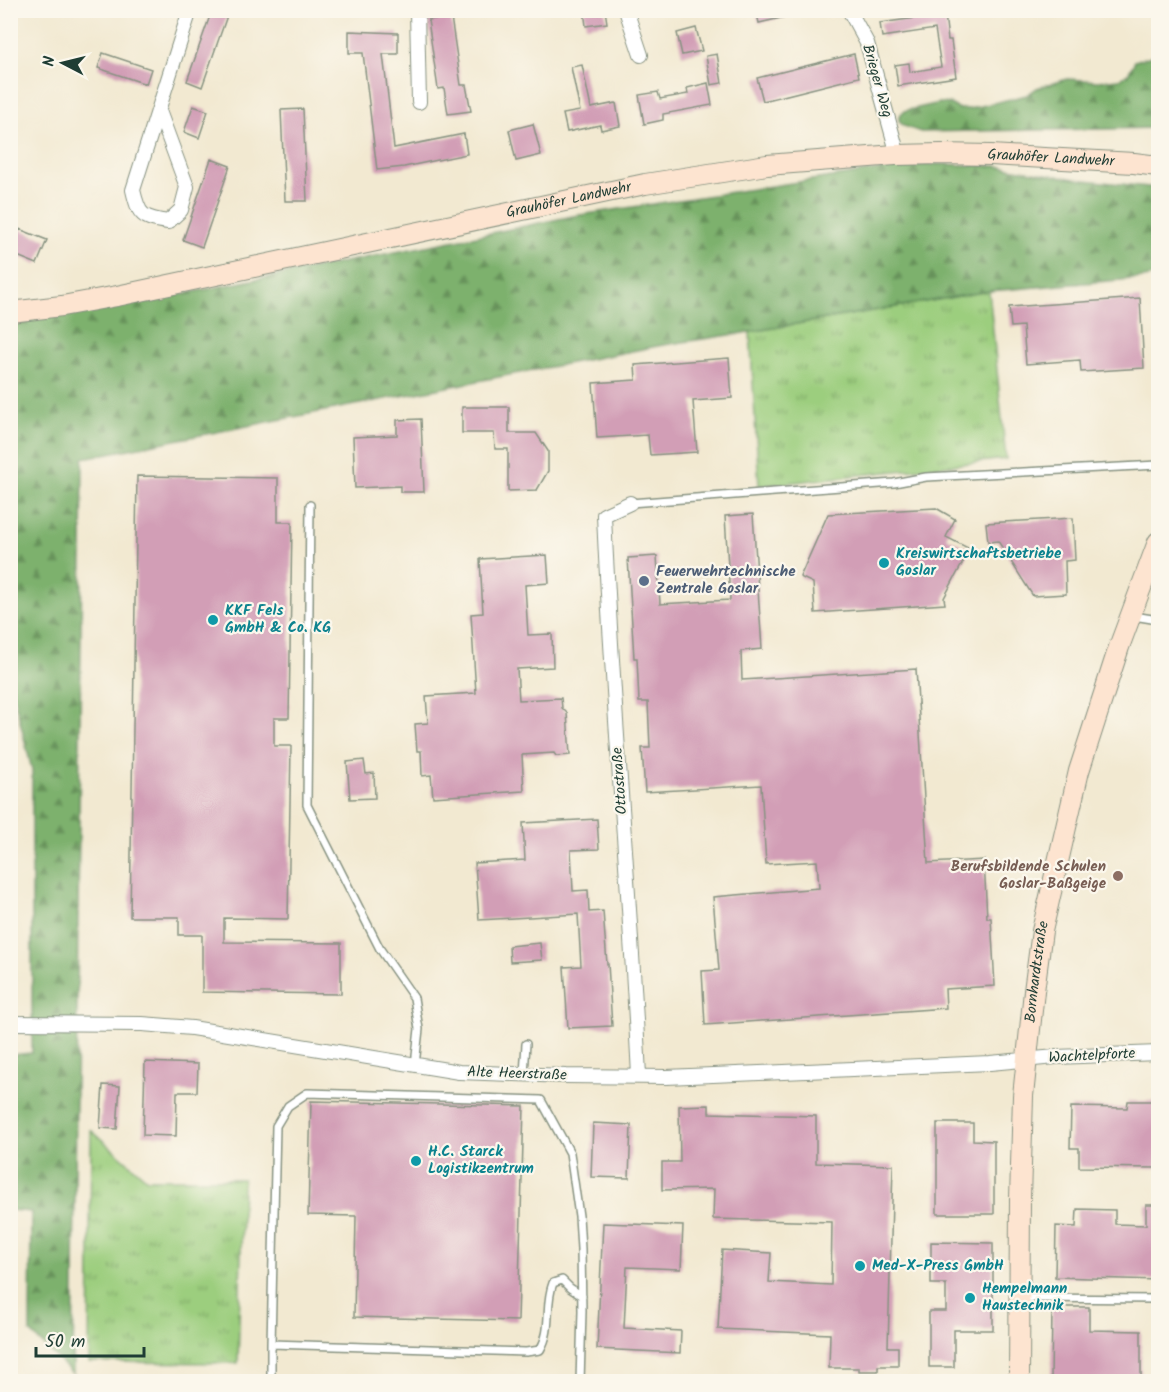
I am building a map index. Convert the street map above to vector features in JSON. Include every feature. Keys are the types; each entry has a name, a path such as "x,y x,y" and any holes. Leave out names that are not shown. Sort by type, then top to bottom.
{"street":[{"path":"159,111 187,187 181,210 168,222 150,219 137,209 133,190 190,10"},
{"path":"417,10 419,102"},
{"path":"626,10 641,55"},
{"name":"Brieger Weg","path":"849,10 867,43 896,155"},
{"name":"Grauhöfer Landwehr","path":"10,312 63,306 173,285 645,184 767,165 896,155 991,155 1158,166"},
{"name":"Grauhöfer Landwehr","path":"1134,163 1158,162"},
{"name":"Ottostraße","path":"630,503 604,515 639,1076"},
{"name":"Bornhardtstraße","path":"1019,1382 1023,1096 1042,931 1078,771 1119,646 1158,542"},
{"name":"Alte Heerstraße","path":"10,1023 142,1024 192,1028 459,1072 524,1075 700,1075 1026,1060"},
{"name":"Wachtelpforte","path":"1026,1060 1158,1053"}],"lane":[{"path":"630,503 894,483 926,477 1158,465"},
{"path":"310,505 307,805 380,949 414,998 419,1029 415,1065"},
{"path":"1131,615 1158,620"},
{"path":"524,1075 526,1044"},
{"path":"271,1382 276,1126 288,1106 307,1093 541,1100 570,1153 579,1216 582,1296 580,1382"},
{"path":"271,1344 526,1352 540,1350 546,1339 549,1293 553,1283 562,1280 582,1296"},
{"path":"1020,1298 1158,1299"}],"green space":[{"path":"1158,54 1158,128 921,132 900,123 900,116 904,111 940,103 950,104 959,109 969,109 1027,95 1037,88 1067,79 1098,81 1119,79 1128,74 1135,61"},
{"path":"936,164 997,166 1075,179 1158,188 1158,275 989,291 663,345 83,458 73,1374 30,1332 31,1212 11,1210 11,1055 32,1053 32,770 10,681 10,321 126,305 573,216 898,167"},
{"path":"989,291 1006,459 759,486 750,332"},
{"path":"91,1130 147,1179 243,1179 238,1363 89,1362"}],"building":[{"path":"212,10 229,10 202,87 187,81"},
{"path":"584,10 605,10 607,23 586,26"},
{"path":"756,10 793,10 794,15 759,23"},
{"path":"945,14 956,77 898,86 895,65 909,63 910,72 941,67 935,29 882,37 880,23"},
{"path":"451,17 461,85 466,85 471,111 448,114 444,88 438,89 428,20"},
{"path":"696,28 702,51 682,55 677,33"},
{"path":"349,31 398,33 398,54 383,54 394,148 464,134 467,154 377,170 363,53 349,53"},
{"path":"103,53 151,69 146,84 98,68"},
{"path":"717,54 722,83 711,85 706,56"},
{"path":"854,54 859,77 763,101 757,78"},
{"path":"582,65 591,108 616,103 620,126 601,130 600,125 567,132 563,114 580,111 571,67"},
{"path":"708,83 712,105 663,114 663,120 644,124 639,95 658,92 660,99 688,94 687,88"},
{"path":"193,106 208,111 199,138 184,132"},
{"path":"303,109 307,201 285,201 281,110"},
{"path":"533,124 541,155 516,161 509,130"},
{"path":"211,159 230,166 202,247 183,240"},
{"path":"19,229 47,240 37,264 10,253"},
{"path":"1140,298 1144,368 1081,372 1080,360 1026,364 1023,326 1011,327 1009,307"},
{"path":"729,358 732,398 693,401 697,452 650,455 648,435 597,438 593,383 636,380 635,365"},
{"path":"462,407 509,407 509,433 536,433 548,451 548,471 537,490 508,491 508,449 495,449 494,433 462,433"},
{"path":"421,419 424,492 400,492 400,486 355,488 353,437 397,435 397,420"},
{"name":"KKF Fels GmbH & Co. KG","path":"137,476 278,478 278,522 292,522 289,718 274,718 274,746 291,746 288,919 224,918 224,942 341,943 341,994 202,992 202,935 179,935 179,917 130,917"},
{"name":"Kreiswirtschaftsbetriebe Goslar","path":"936,508 955,519 946,537 970,549 944,598 945,604 815,613 813,583 800,577 828,514"},
{"path":"753,514 762,649 741,651 742,680 916,669 928,863 984,860 987,918 991,918 995,986 945,989 946,1008 705,1025 702,971 719,970 713,897 819,888 817,861 766,864 761,785 645,792 642,748 650,748 648,702 639,702 628,558 657,556 660,604 730,600 725,516"},
{"name":"Kreiswirtschaftsbetriebe Goslar","path":"1073,518 1075,560 1065,561 1066,594 1033,596 998,541 988,542 986,523"},
{"path":"547,555 549,583 525,585 528,635 552,634 553,667 517,669 519,700 561,698 562,708 567,713 570,755 556,756 554,753 522,755 524,791 433,797 431,775 422,776 421,751 417,751 415,724 428,723 426,696 476,693 471,614 483,613 480,559"},
{"path":"364,760 366,774 374,773 375,798 350,799 347,762"},
{"path":"597,819 599,849 571,850 573,891 588,890 589,912 603,911 612,1026 568,1028 564,967 581,966 578,914 479,920 475,863 525,860 523,823"},
{"path":"540,943 542,960 510,962 509,946"},
{"path":"145,1062 198,1064 197,1092 177,1092 176,1136 143,1135"},
{"path":"103,1085 120,1086 117,1129 100,1128"},
{"name":"H.C. Starck Logistikzentrum","path":"311,1101 524,1106 518,1321 354,1317 356,1216 308,1215"},
{"path":"1128,1101 1158,1101 1158,1168 1079,1167 1079,1148 1070,1148 1071,1107 1127,1108"},
{"path":"709,1105 709,1113 816,1116 816,1163 893,1165 888,1347 898,1347 898,1366 878,1366 878,1371 859,1371 859,1368 829,1368 830,1334 718,1329 722,1250 771,1253 769,1282 831,1285 832,1222 713,1219 714,1189 662,1190 662,1162 680,1162 679,1106"},
{"path":"593,1123 631,1125 629,1178 591,1177"},
{"path":"937,1123 973,1123 973,1140 994,1141 994,1214 937,1214"},
{"path":"1146,1205 1158,1205 1158,1280 1055,1277 1056,1226 1076,1227 1077,1209 1115,1210 1115,1224 1146,1225"},
{"path":"603,1223 683,1226 681,1269 627,1267 624,1328 681,1331 680,1353 597,1349"},
{"name":"Hempelmann Haustechnik","path":"931,1242 993,1243 993,1330 954,1330 954,1367 929,1367 929,1311 946,1311 946,1284 931,1284"},
{"path":"1052,1307 1089,1307 1089,1330 1141,1331 1141,1382 1051,1382"}],"place":[{"name":"Kreiswirtschaftsbetriebe Goslar","path":"884,563"},
{"name":"Feuerwehrtechnische Zentrale Goslar","path":"644,581"},
{"name":"KKF Fels GmbH & Co. KG","path":"213,620"},
{"name":"Berufsbildende Schulen Goslar-Baßgeige","path":"1118,876"},
{"name":"H.C. Starck Logistikzentrum","path":"416,1161"},
{"name":"Med-X-Press GmbH","path":"860,1266"},
{"name":"Hempelmann Haustechnik","path":"970,1298"}]}
